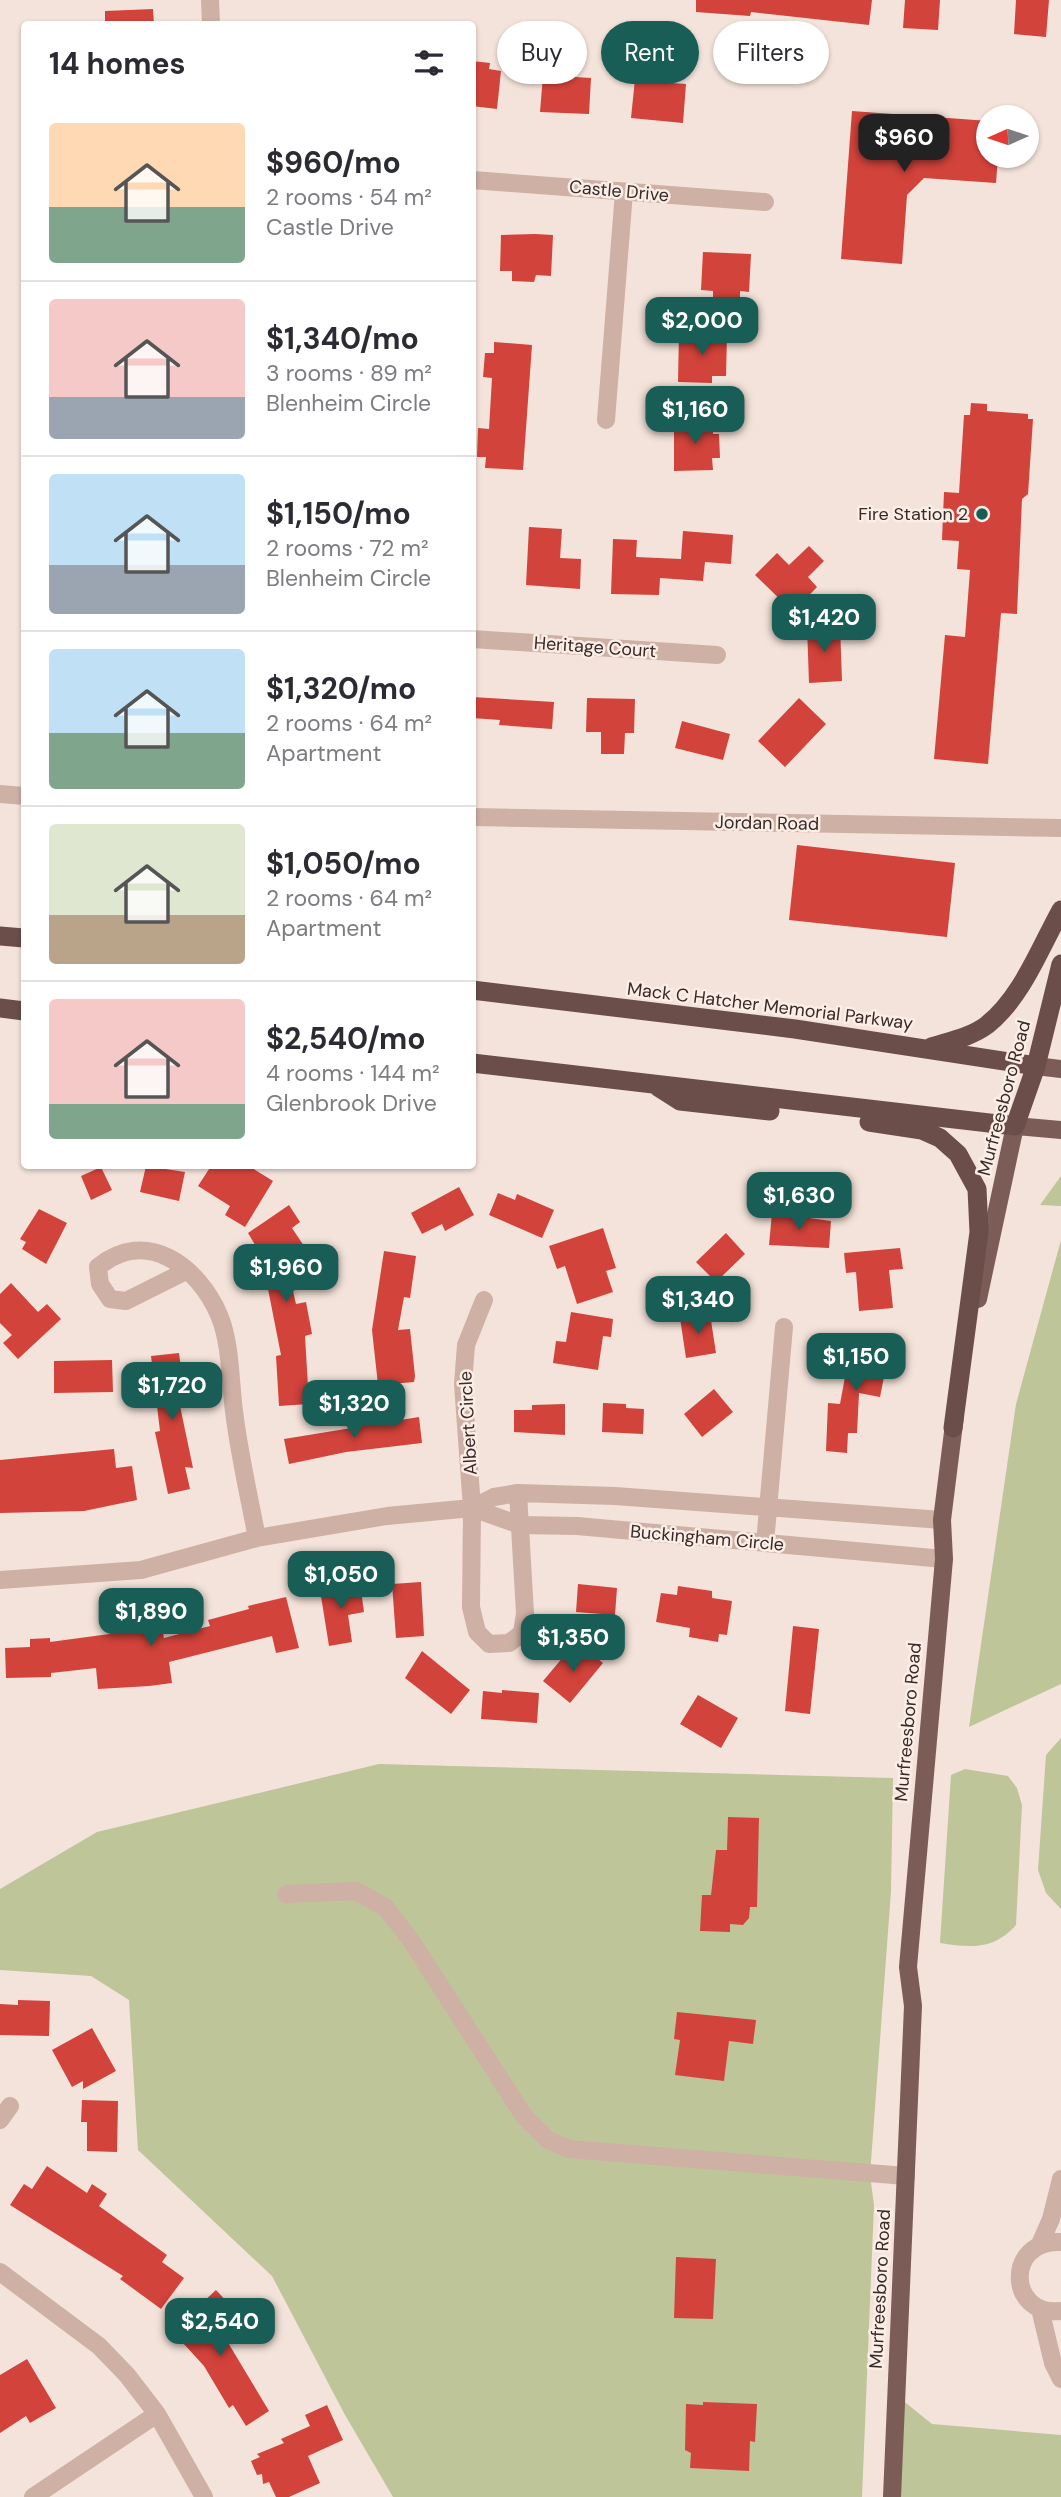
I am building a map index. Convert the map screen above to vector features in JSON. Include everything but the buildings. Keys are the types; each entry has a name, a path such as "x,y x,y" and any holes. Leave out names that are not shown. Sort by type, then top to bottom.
{"highway":[{"path":"928,1049 978,1030 1013,999 1061,909"},
{"path":"0,936 21,938"},
{"name":"Murfreesboro Road","path":"1015,1126 1036,1066 1061,964"},
{"name":"Mack C Hatcher Memorial Parkway","path":"476,990 781,1027 1036,1066"},
{"path":"0,1008 21,1011"},
{"path":"476,1063 1015,1126"},
{"path":"654,1084 681,1101 922,1130 940,1138 958,1154 977,1189 979,1232 953,1427"}],"main road":[{"name":"Mack C Hatcher Memorial Parkway","path":"1036,1066 1061,1069"},
{"path":"1015,1126 1061,1130"},
{"name":"Murfreesboro Road","path":"892,2497 913,2006 908,1967 944,1559 942,1520 953,1427 1015,1126"}],"street":[{"path":"210,0 211,21"},
{"name":"Castle Drive","path":"476,180 765,202"},
{"path":"606,420 624,192"},
{"name":"Heritage Court","path":"476,639 717,655"},
{"path":"0,794 21,796"},
{"name":"Jordan Road","path":"476,817 1061,828"},
{"path":"186,1270 208,1294 220,1318 236,1429 257,1538"},
{"name":"Albert Circle","path":"484,1300 466,1345 463,1384 472,1508 471,1607 477,1632 489,1644 509,1643 522,1633 525,1613 520,1525"},
{"path":"765,1543 784,1326"},
{"path":"518,1493 520,1525"},
{"name":"Buckingham Circle","path":"0,1580 141,1570 257,1538 387,1516 472,1508 494,1497 518,1493 615,1496 942,1520"},
{"name":"Buckingham Circle","path":"472,1508 520,1525 577,1526 944,1559"},
{"path":"286,1894 356,1891 385,1907 410,1939 524,2116 548,2140 569,2149 631,2156 906,2176"},
{"path":"1061,2179 1051,2219 1041,2244 1024,2260 1020,2282 1030,2302 1040,2309 1061,2311"},
{"path":"1041,2244 1061,2242"},
{"path":"0,2272 99,2346 157,2414 204,2497"},
{"path":"1040,2309 1053,2363 1061,2379 1061,2393"},
{"path":"33,2497 157,2414"}],"green space":[{"path":"1061,1176 1061,1206 1040,1205"},
{"path":"1061,1240 1061,1684 969,1727 1016,1404"},
{"path":"1061,1738 1061,1909 1046,1893 1038,1870 1046,1755"},
{"path":"379,1764 893,1778 891,1891 870,2175 874,2205 862,2497 393,2497 345,2415 272,2276 138,2150 129,2000 91,1976 0,1970 0,1889 97,1832"},
{"path":"965,1769 1008,1776 1017,1788 1022,1805 1016,1925 999,1939 972,1946 940,1943 951,1775"},
{"path":"896,2395 932,2424 1061,2435 1061,2497 892,2497"}],"place":[{"name":"Fire Station 2","path":"982,514"}]}
